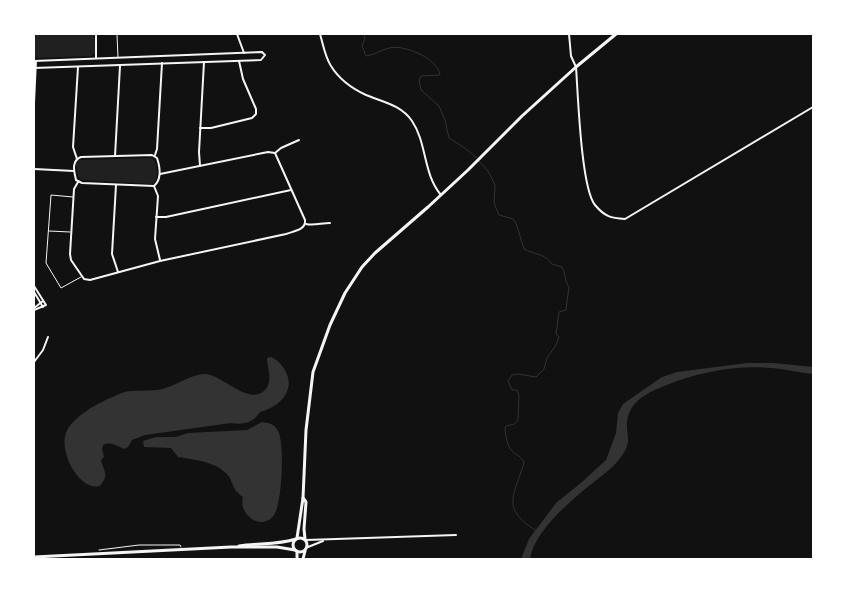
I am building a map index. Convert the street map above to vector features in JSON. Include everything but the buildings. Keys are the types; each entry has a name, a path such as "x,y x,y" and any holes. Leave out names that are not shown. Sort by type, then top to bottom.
{"main road":[{"path":"297,559 293,543 296,538 303,498 310,389 313,372 330,325 345,293 362,267 375,253 468,170 522,116 616,34"},
{"path":"303,498 306,502 304,529 306,548 303,559"},
{"path":"231,547 258,543 276,544 296,538 306,539"},
{"path":"34,557 231,547 277,547 301,552 306,548"}],"street":[{"path":"96,34 96,58"},
{"path":"237,34 244,52"},
{"path":"320,34 330,65 339,77 364,94 397,106 412,120 419,135 430,177 441,195"},
{"path":"569,34 571,56 576,67 585,179 594,203 608,217 625,219 813,107"},
{"path":"34,103 35,61 244,52 262,52 265,56 261,60 35,68"},
{"path":"200,128 211,128 252,118 256,114 256,109 242,79 239,61"},
{"path":"200,166 199,152 204,62"},
{"path":"78,182 154,186 158,182 160,174 155,155 157,149 162,63"},
{"path":"115,156 120,65"},
{"path":"77,159 73,148 78,66"},
{"path":"160,174 268,152 275,153 298,140"},
{"path":"275,153 306,224"},
{"path":"155,155 81,157 74,163 74,171 78,182 74,190 70,254 71,260 84,279 90,280 160,261 286,234 306,224 330,223"},
{"path":"34,169 74,171"},
{"path":"116,185 112,254 118,272"},
{"path":"154,186 158,196 155,239 160,261"},
{"path":"156,216 166,217 292,190"},
{"path":"34,286 46,305 34,309"},
{"path":"34,292 42,307"},
{"path":"34,309 43,301"},
{"path":"34,362 43,350 48,337"},
{"path":"306,539 325,540 456,535"},
{"path":"306,548 325,540"}],"lane":[{"path":"117,34 118,57"},
{"path":"74,197 51,195 46,263 61,288 81,277"},
{"path":"48,231 72,232"}],"shaded area":[{"path":"34,34 94,34 95,53 91,56 34,58"},
{"path":"152,158 157,172 156,181 152,184 82,180 78,176 76,164 79,160"},
{"path":"271,357 283,367 289,382 288,389 285,396 275,406 260,412 251,421 240,424 231,423 145,435 132,440 128,447 124,449 111,444 103,445 104,457 101,460 105,478 100,486 92,486 84,482 72,468 65,450 66,433 79,416 100,403 124,392 162,389 200,374 212,376 243,392 257,394 264,391 269,383 267,358"},
{"path":"747,363 773,363 813,367 813,374 758,367 731,369 690,377 664,386 646,395 637,401 629,413 627,424 628,443 625,452 619,460 574,498 551,522 541,534 530,559 521,559 529,539 556,503 606,460 616,433 618,413 623,404 662,377 677,372"},
{"path":"262,422 269,423 277,429 280,438 282,460 281,487 277,509 269,520 263,522 258,522 247,515 242,504 243,497 236,491 227,474 216,466 178,457 171,448 144,447 143,441 156,437 176,437 188,433 247,430"}],"waterway":[{"path":"364,34 365,38 362,46 366,56 395,47 411,50 433,63 440,75 421,76 419,80 421,90 439,106 445,120 449,138 477,158"},
{"path":"479,161 488,171 495,185 494,203 499,215 513,219 516,223 524,249 543,256 552,264 562,267 569,287 566,310 559,312 556,334 559,337 547,358 544,369 536,377 518,374 512,375 508,381 512,390 517,390 519,395 518,419 514,424 505,427 506,436 510,449 524,463 514,493 514,509 525,523 537,531"}]}
